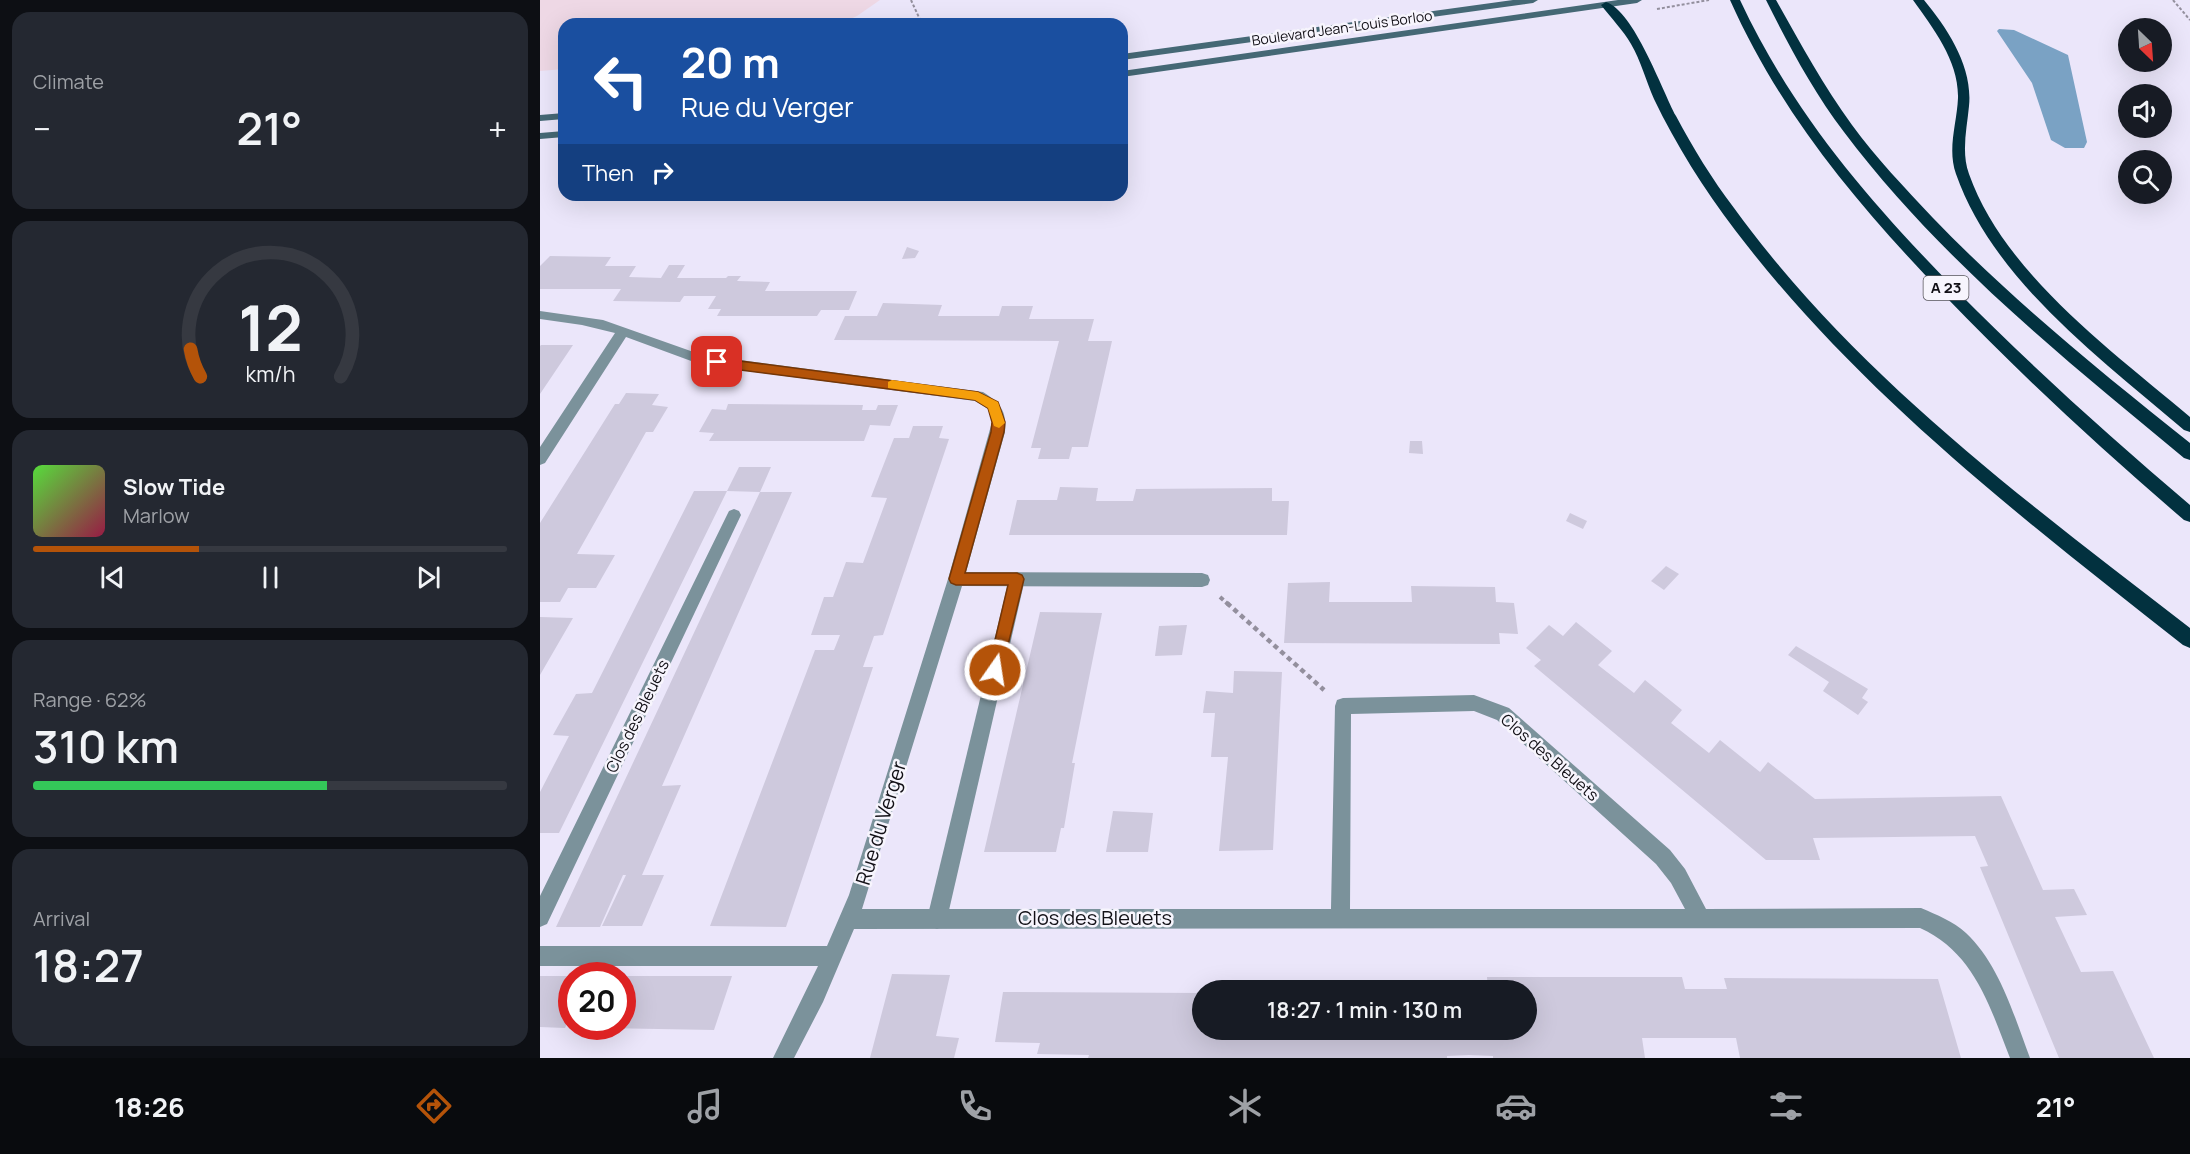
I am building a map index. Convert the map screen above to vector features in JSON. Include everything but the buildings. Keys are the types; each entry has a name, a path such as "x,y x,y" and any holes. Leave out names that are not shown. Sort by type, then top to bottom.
{"highway":[{"name":"A 23","path":"1735,0 1765,61 1795,110 1839,170 1875,212 1965,309 2035,378 2190,516"},
{"name":"A 23","path":"1772,0 1805,64 1833,107 1876,162 1928,220 2056,341 2190,453"},
{"path":"1918,0 1940,31 1961,76 1965,95 1958,162 1968,190 1988,226 2016,264 2059,309 2190,426"},
{"path":"1604,2 1637,45 1680,136 1710,184 1760,253 1807,306 1888,388 1952,447 2042,523 2190,639"}],"main road":[{"name":"Boulevard Jean-Louis Borloo","path":"1128,56 1533,0"},
{"name":"Boulevard Jean-Louis Borloo","path":"1128,73 1604,2 1637,0"},
{"path":"540,118 558,116"},
{"path":"540,136 558,134"}],"street":[{"name":"Rue du Verger","path":"540,315 590,322 623,331 664,349 702,360 966,394 986,399 994,406 996,412 998,432 956,579 850,919 783,1058"},
{"path":"540,459 623,331"},
{"name":"Clos des Bleuets","path":"540,917 734,515"},
{"path":"956,579 1202,580"},
{"path":"937,919 1017,579"},
{"name":"Clos des Bleuets","path":"1343,706 1474,703 1503,714 1663,857 1678,876 1700,918"},
{"path":"1340,918 1343,706"},
{"name":"Clos des Bleuets","path":"850,919 1921,918 1937,923 1954,935 1986,974 2020,1058"},
{"path":"540,956 834,956"}],"path":[{"path":"911,0 919,18"},
{"path":"2173,0 2190,20"},
{"path":"1202,580 1343,706"}],"shaded area":[{"path":"540,0 880,0 852,18 558,18 558,70 540,71"}],"water":[{"path":"1999,29 2014,30 2068,55 2087,142 2084,148 2065,148 2051,140 2032,83 1997,31"}],"slow traffic":[{"path":"892,385 978,396 994,406 999,423"}],"route":[{"path":"717,362 978,396 994,406 999,422 998,432 956,579 1017,579 995,670"}]}
